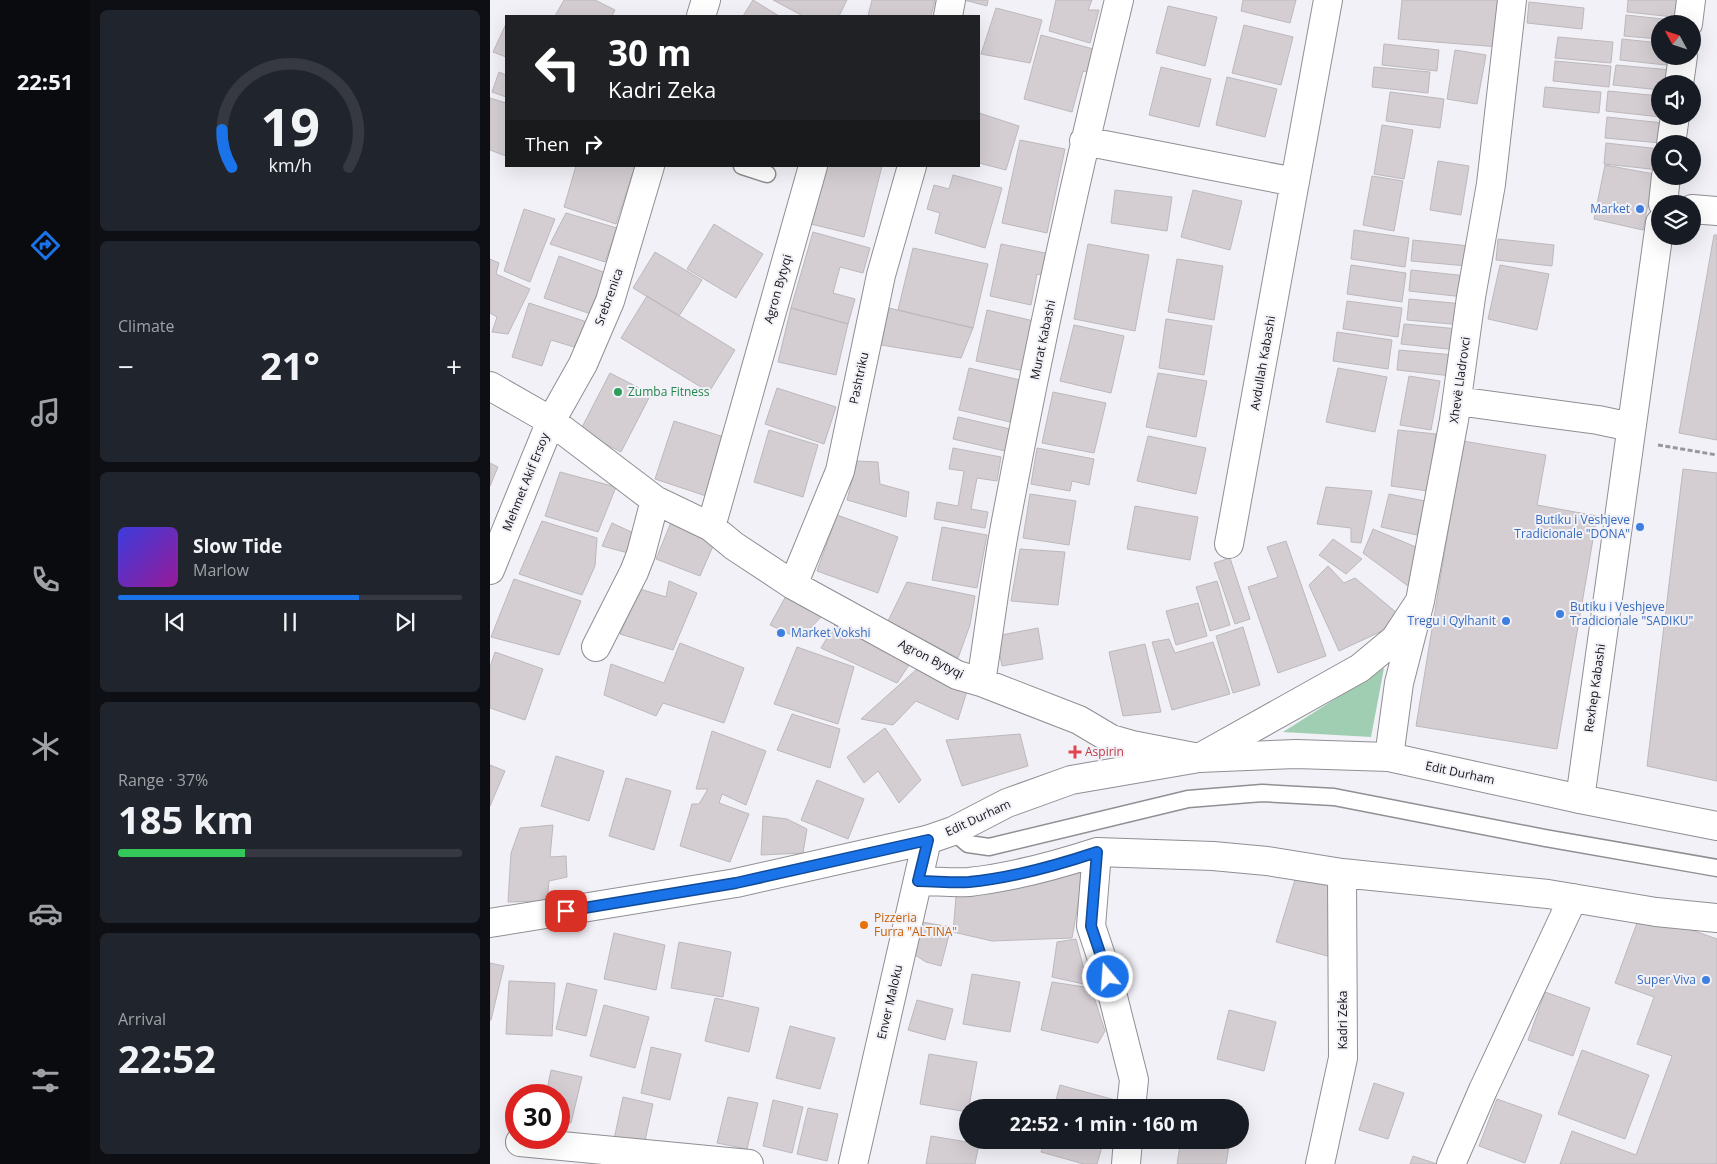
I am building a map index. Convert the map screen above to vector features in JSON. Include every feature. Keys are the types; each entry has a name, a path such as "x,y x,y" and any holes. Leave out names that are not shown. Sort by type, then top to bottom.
{"street":[{"path":"701,15 706,0"},
{"path":"948,15 951,0"},
{"name":"Murat Kabashi","path":"981,682 1004,534 1042,340 1084,141 1119,0"},
{"name":"Avdullah Kabashi","path":"1230,544 1328,0"},
{"name":"Xhevë Lladrovci","path":"1388,757 1399,683 1420,601 1439,507 1457,401 1471,297 1491,184 1512,0"},
{"path":"1689,15 1691,0"},
{"path":"1084,141 1295,182"},
{"name":"Srebrenica","path":"551,421 583,364 610,301 650,167"},
{"name":"Agron Bytyqi","path":"711,527 813,167"},
{"name":"Pashtriku","path":"793,585 840,472 881,275 912,167"},
{"path":"1701,210 1717,211"},
{"name":"Rexhep Kabashi","path":"1580,799 1657,245"},
{"name":"Agron Bytyqi","path":"490,386 551,421 655,500 711,527 734,546 793,585 957,675 981,682 1079,720 1111,738 1132,745 1199,758"},
{"path":"1457,401 1598,420 1631,434"},
{"name":"Mehmet Akif Ersoy","path":"490,570 551,421"},
{"path":"596,647 634,572 641,554 655,500"},
{"name":"Edit Durham","path":"1199,758 1360,668 1395,639 1420,601"},
{"name":"Edit Durham","path":"490,923 736,883 928,840 953,831 1007,803 1071,780 1199,758 1296,754 1388,757 1580,799 1717,826"},
{"name":"Enver Maloku","path":"853,1164 928,840"},
{"path":"1097,852 1091,926 1108,977 1134,1080 1132,1099"},
{"path":"918,881 967,882 1010,876 1046,869 1097,852 1214,856 1267,861 1342,873 1548,894 1656,912 1717,918"},
{"name":"Kadri Zeka","path":"1320,1164 1342,1058 1342,873"},
{"path":"1451,1164 1483,1090 1574,898"},
{"path":"570,1147 749,1164"},
{"path":"1126,1164 1127,1149"}],"lane":[{"path":"745,167 767,174"},
{"path":"953,831 968,844 989,847 1188,799 1262,793 1334,797 1545,838 1717,868"}],"path":[{"path":"1631,434 1717,455"}],"green space":[{"path":"1384,668 1371,737 1283,732"}],"building":[{"path":"564,0 595,0 615,10 612,15 556,15"},
{"path":"753,0 777,15 744,15"},
{"path":"773,0 847,0 840,15 801,15"},
{"path":"872,0 935,0 931,15 868,15"},
{"path":"964,0 988,0 987,6"},
{"path":"1056,0 1092,0 1088,10 1099,10 1090,43 1049,31"},
{"path":"1243,0 1296,0 1290,23 1241,11"},
{"path":"1402,0 1503,0 1499,47 1398,39"},
{"path":"1628,0 1684,0 1683,15 1655,15 1627,12"},
{"path":"1529,2 1584,8 1582,29 1527,23"},
{"path":"1168,6 1217,17 1205,66 1156,53"},
{"path":"996,8 1042,20 1030,63 981,54"},
{"path":"1626,15 1651,18 1651,38 1624,36"},
{"path":"1244,25 1293,37 1281,85 1232,73"},
{"path":"505,26 505,57 493,52"},
{"path":"1041,35 1097,50 1091,73 1083,71 1072,112 1024,99"},
{"path":"1558,37 1613,42 1611,63 1555,58"},
{"path":"1622,39 1651,42 1651,63 1620,60"},
{"path":"1384,44 1439,50 1437,71 1382,65"},
{"path":"1455,50 1486,55 1477,104 1447,99"},
{"path":"1555,61 1611,66 1609,87 1553,81"},
{"path":"1616,65 1671,70 1671,75 1651,75 1651,89 1613,85"},
{"path":"1161,67 1211,79 1199,127 1149,115"},
{"path":"1374,67 1430,72 1428,93 1372,87"},
{"path":"499,72 505,75 505,97 492,92"},
{"path":"1227,77 1277,89 1265,137 1216,125"},
{"path":"1545,87 1601,92 1599,113 1543,107"},
{"path":"1608,91 1651,95 1651,116 1606,111"},
{"path":"1390,92 1444,99 1440,128 1386,121"},
{"path":"490,98 505,103 505,156 490,150"},
{"path":"980,113 1019,126 1006,170 980,163"},
{"path":"1607,117 1651,122 1651,125 1663,125 1662,135 1651,135 1651,142 1605,138"},
{"path":"1382,125 1413,130 1404,179 1374,174"},
{"path":"1020,140 1065,149 1047,233 1002,223"},
{"path":"1606,143 1651,148 1651,169 1604,164"},
{"path":"1438,161 1469,166 1461,215 1430,210"},
{"path":"1605,165 1651,173 1652,185 1643,230 1594,219"},
{"path":"576,167 635,167 616,224 564,207"},
{"path":"826,167 882,167 864,237 811,224"},
{"path":"953,175 1002,188 985,248 935,233 940,213 927,209 934,185 949,189"},
{"path":"1372,176 1403,181 1394,231 1363,225"},
{"path":"1115,190 1172,197 1167,231 1111,223"},
{"path":"1193,190 1242,201 1230,250 1181,237"},
{"path":"524,209 555,219 530,282 504,271"},
{"path":"566,213 617,228 605,262 550,244"},
{"path":"714,224 763,254 736,298 687,269"},
{"path":"1354,230 1409,238 1405,267 1351,259"},
{"path":"813,232 870,248 863,273 840,267 833,293 855,299 848,324 791,308"},
{"path":"1714,235 1717,235 1717,440 1679,433"},
{"path":"1498,239 1554,245 1552,266 1496,260"},
{"path":"1413,240 1469,246 1467,266 1411,261"},
{"path":"1001,244 1050,254 1045,276 1037,274 1031,305 990,296"},
{"path":"1088,244 1149,255 1135,331 1074,319"},
{"path":"913,248 988,264 973,328 898,310"},
{"path":"655,252 702,280 679,316 633,288"},
{"path":"559,256 606,273 591,314 544,298"},
{"path":"490,259 499,263 496,274 530,289 508,334 492,332 497,317 490,313"},
{"path":"1177,259 1223,266 1214,320 1168,312"},
{"path":"1351,265 1406,273 1402,302 1347,294"},
{"path":"1500,265 1549,274 1537,330 1488,319"},
{"path":"1411,270 1467,276 1464,297 1409,291"},
{"path":"647,296 735,350 709,392 621,338"},
{"path":"1409,299 1464,304 1462,325 1407,320"},
{"path":"1347,301 1402,308 1398,337 1343,329"},
{"path":"529,303 587,322 574,347 551,340 542,366 512,357"},
{"path":"791,308 848,324 836,375 778,362"},
{"path":"889,308 973,328 961,358 881,345"},
{"path":"987,310 1034,321 1024,371 976,361"},
{"path":"1166,319 1212,326 1204,375 1159,368"},
{"path":"1404,324 1459,329 1457,350 1401,344"},
{"path":"1074,325 1124,336 1111,393 1060,381"},
{"path":"1337,332 1392,340 1388,369 1333,361"},
{"path":"1399,350 1454,355 1452,376 1397,370"},
{"path":"969,368 1020,380 1010,422 959,410"},
{"path":"1338,368 1387,377 1375,432 1326,422"},
{"path":"610,373 651,394 621,452 580,431"},
{"path":"1158,373 1207,381 1196,437 1146,427"},
{"path":"1409,376 1440,381 1431,430 1400,425"},
{"path":"777,388 836,407 824,444 765,424"},
{"path":"1053,392 1106,403 1094,453 1042,443"},
{"path":"958,417 1010,429 1005,451 953,439"},
{"path":"674,421 727,438 709,497 655,479"},
{"path":"769,430 818,445 803,497 754,482"},
{"path":"1398,430 1436,434 1428,491 1391,486"},
{"path":"1148,436 1206,448 1196,494 1137,481"},
{"name":"Tregu i Qylhanit","path":"1463,441 1546,455 1537,505 1597,516 1557,749 1416,726"},
{"path":"953,448 1001,457 997,481 977,478 971,509 988,512 985,528 934,519 937,502 958,506 964,471 949,469"},
{"path":"1037,448 1094,459 1089,485 1072,481 1070,491 1031,484"},
{"path":"857,461 878,462 880,484 909,492 906,517 847,500"},
{"path":"490,463 498,467 490,486"},
{"path":"1683,469 1717,473 1717,781 1647,766"},
{"path":"560,472 616,487 598,532 545,516"},
{"path":"1326,487 1372,491 1361,543 1351,542 1351,528 1317,524"},
{"path":"1030,494 1076,501 1069,545 1023,538"},
{"path":"1389,494 1425,501 1417,535 1381,527"},
{"path":"1135,506 1198,517 1190,560 1127,549"},
{"path":"674,515 717,537 700,576 656,559"},
{"path":"837,515 898,537 878,593 817,571"},
{"path":"542,521 597,538 595,566 582,595 519,574"},
{"path":"612,523 640,536 632,554 602,546"},
{"path":"942,527 987,535 977,588 932,580"},
{"path":"1373,529 1423,550 1408,586 1363,553"},
{"path":"1333,539 1362,559 1346,574 1319,555"},
{"path":"1286,541 1326,656 1278,673 1248,587 1278,577 1267,547"},
{"path":"1020,549 1065,552 1058,605 1011,601"},
{"path":"1230,558 1250,619 1235,624 1214,563"},
{"path":"1328,566 1344,583 1355,578 1397,613 1382,631 1339,651 1309,585"},
{"path":"514,579 581,601 559,655 491,637"},
{"path":"669,581 697,593 673,650 620,634 640,589 666,597"},
{"path":"1217,581 1230,625 1210,631 1196,587"},
{"path":"907,582 975,596 970,625 958,658 888,621"},
{"path":"787,594 823,615 800,639 770,625"},
{"path":"1198,603 1207,636 1176,645 1166,611"},
{"path":"836,623 909,665 897,683 821,648"},
{"path":"1243,627 1260,685 1233,693 1216,636"},
{"path":"1038,628 1043,659 1002,666 996,636"},
{"path":"1169,639 1175,653 1213,642 1230,694 1172,710 1152,642"},
{"path":"680,643 744,668 724,723 663,703 656,716 604,695 611,664 664,683"},
{"path":"1145,644 1161,712 1123,716 1109,652"},
{"path":"797,647 854,667 838,724 774,704"},
{"path":"495,652 543,669 525,720 490,708 490,667"},
{"path":"917,669 967,691 958,720 916,701 893,725 861,719"},
{"path":"792,714 840,729 830,768 777,750"},
{"path":"885,728 921,780 899,803 878,771 864,783 847,757"},
{"path":"712,731 766,751 746,805 722,794 719,803 749,814 730,862 680,846 692,804 699,804 708,789 696,789"},
{"path":"1020,734 1028,766 962,786 946,740"},
{"path":"556,756 604,771 589,821 541,806"},
{"path":"490,765 505,771 490,806"},
{"path":"626,778 671,791 654,850 609,836"},
{"path":"817,780 864,799 848,839 801,820"},
{"path":"763,816 787,819 807,829 803,853 761,855"},
{"path":"553,825 550,857 566,856 567,877 549,881 547,901 508,902 511,853 520,828"},
{"path":"1084,870 1072,938 992,941 953,932 956,897"},
{"path":"1298,870 1333,874 1331,957 1276,942"},
{"path":"1641,912 1717,939 1717,1164 1560,1164 1572,1131 1636,1155 1672,1056 1637,1044 1654,997 1615,983"},
{"path":"922,922 951,927 941,966 926,962 915,955"},
{"path":"614,933 665,945 656,990 604,979"},
{"path":"1076,939 1088,985 1052,977 1057,942"},
{"path":"679,942 731,952 723,997 671,988"},
{"path":"490,963 504,966 491,1020 490,1020"},
{"path":"972,974 1020,982 1010,1032 963,1024"},
{"path":"509,981 555,983 552,1036 506,1034"},
{"path":"1052,982 1091,988 1105,1031 1098,1043 1041,1030"},
{"path":"567,983 597,990 586,1036 556,1029"},
{"path":"1545,992 1590,1008 1573,1056 1528,1040"},
{"path":"715,998 759,1008 749,1052 705,1041"},
{"path":"917,1000 953,1009 945,1040 908,1030"},
{"path":"604,1005 649,1017 635,1068 590,1056"},
{"path":"1229,1010 1276,1022 1264,1071 1217,1059"},
{"path":"790,1026 835,1038 820,1089 776,1078"},
{"path":"651,1047 681,1054 670,1100 641,1093"},
{"path":"1582,1050 1649,1075 1625,1139 1558,1114"},
{"path":"929,1054 977,1062 970,1099 959,1099 959,1110 920,1104"},
{"path":"551,1070 582,1077 571,1123 570,1084 548,1084"},
{"path":"1374,1083 1404,1093 1388,1139 1359,1130"},
{"path":"1060,1085 1111,1099 1056,1099"},
{"path":"623,1097 653,1104 643,1150 613,1144"},
{"path":"728,1097 758,1103 747,1149 717,1143"},
{"path":"1497,1099 1542,1115 1525,1163 1479,1146"},
{"path":"773,1100 803,1107 792,1153 763,1146"},
{"path":"808,1108 838,1114 827,1161 797,1154"},
{"path":"931,1136 959,1141 959,1149 978,1149 975,1164 926,1164"},
{"path":"1042,1149 1101,1149 1097,1164 1084,1164 1041,1152"},
{"path":"1180,1149 1228,1149 1226,1164 1177,1164"},
{"path":"1413,1156 1437,1164 1410,1164"}],"place":[{"name":"Market","path":"1640,209"},
{"name":"Zumba Fitness","path":"618,392"},
{"name":"Butiku i Veshjeve Tradicionale \"DONA\"","path":"1640,527"},
{"name":"Butiku i Veshjeve Tradicionale \"SADIKU\"","path":"1560,614"},
{"name":"Tregu i Qylhanit","path":"1506,621"},
{"name":"Market Vokshi","path":"781,633"},
{"name":"Aspirin","path":"1075,752"},
{"name":"Pizzeria Furra \"ALTINA\"","path":"864,925"},
{"name":"Super Viva","path":"1706,980"}],"route":[{"path":"566,911 736,883 928,840 918,881 967,882 1010,876 1046,869 1097,852 1091,926 1108,977"}]}
